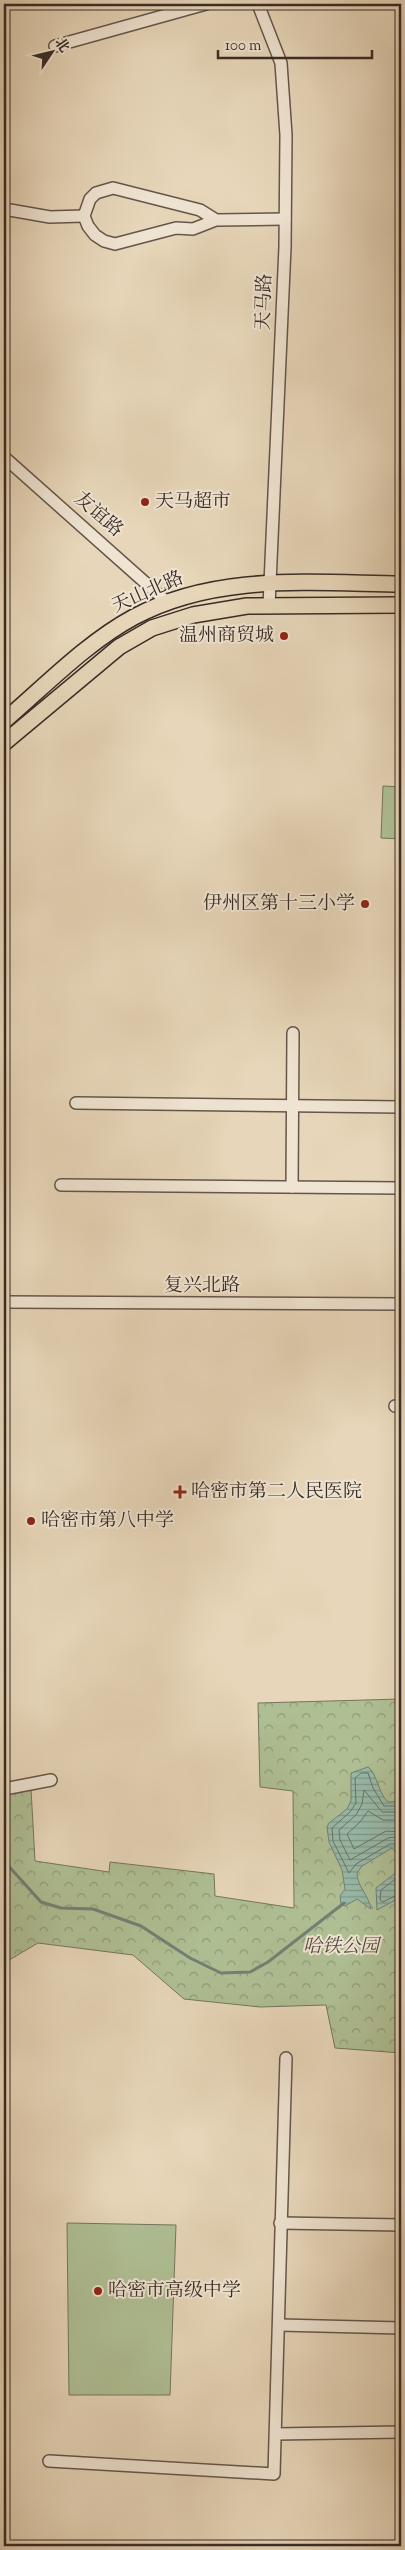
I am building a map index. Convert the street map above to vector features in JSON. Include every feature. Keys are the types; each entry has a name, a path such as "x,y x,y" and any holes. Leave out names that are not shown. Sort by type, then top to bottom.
{"main road":[{"name":"天山北路","path":"4,721 93,645 133,618 167,602 195,592 270,583 401,584"},
{"path":"4,743 119,647 152,628 193,615 248,606 401,605"}],"street":[{"path":"54,46 206,4"},
{"name":"天马路","path":"258,4 281,63 286,135 285,219 269,606"},
{"path":"216,220 200,210 113,188 96,193 86,207 84,216 88,226 95,235 104,241 116,244 176,228 193,229 216,220 285,219"},
{"path":"4,210 50,217 84,216"},
{"name":"友谊路","path":"4,456 167,602"},
{"path":"292,1187 293,1033"},
{"path":"76,1103 401,1107"},
{"path":"60,1185 401,1188"},
{"name":"复兴北路","path":"4,1302 401,1304"},
{"path":"4,1789 51,1780"},
{"path":"49,2461 274,2474 280,2326 286,2058"},
{"path":"280,2223 401,2225"},
{"path":"280,2326 401,2328"},
{"path":"276,2434 401,2432"}],"green space":[{"path":"383,786 401,787 401,839 381,838"},
{"name":"哈铁公园","path":"401,1699 401,2053 335,2048 326,2005 260,2007 184,1999 133,1955 38,1943 4,1963 4,1795 31,1789 35,1861 109,1872 110,1862 214,1874 215,1896 294,1908 293,1791 260,1787 258,1703"},
{"path":"67,2223 176,2225 170,2395 69,2395"}],"water":[{"path":"368,1767 374,1774 382,1794 388,1802 401,1801 401,1858 392,1848 362,1866 357,1873 371,1909 357,1899 345,1906 341,1904 340,1896 345,1889 342,1870 329,1842 327,1827 329,1823 347,1809 351,1801 351,1773"},
{"path":"401,1860 401,1897 377,1910 376,1888 398,1871"}],"waterway":[{"path":"4,1861 41,1902 61,1908 93,1909 141,1926 190,1958 221,1973 250,1972 268,1962 344,1903"}],"place":[{"name":"天马超市","path":"145,502"},
{"name":"温州商贸城","path":"284,636"},
{"name":"伊州区第十三小学","path":"365,904"},
{"name":"哈密市第二人民医院","path":"180,1492"},
{"name":"哈密市第八中学","path":"31,1521"},
{"name":"哈密市高级中学","path":"98,2291"}]}
